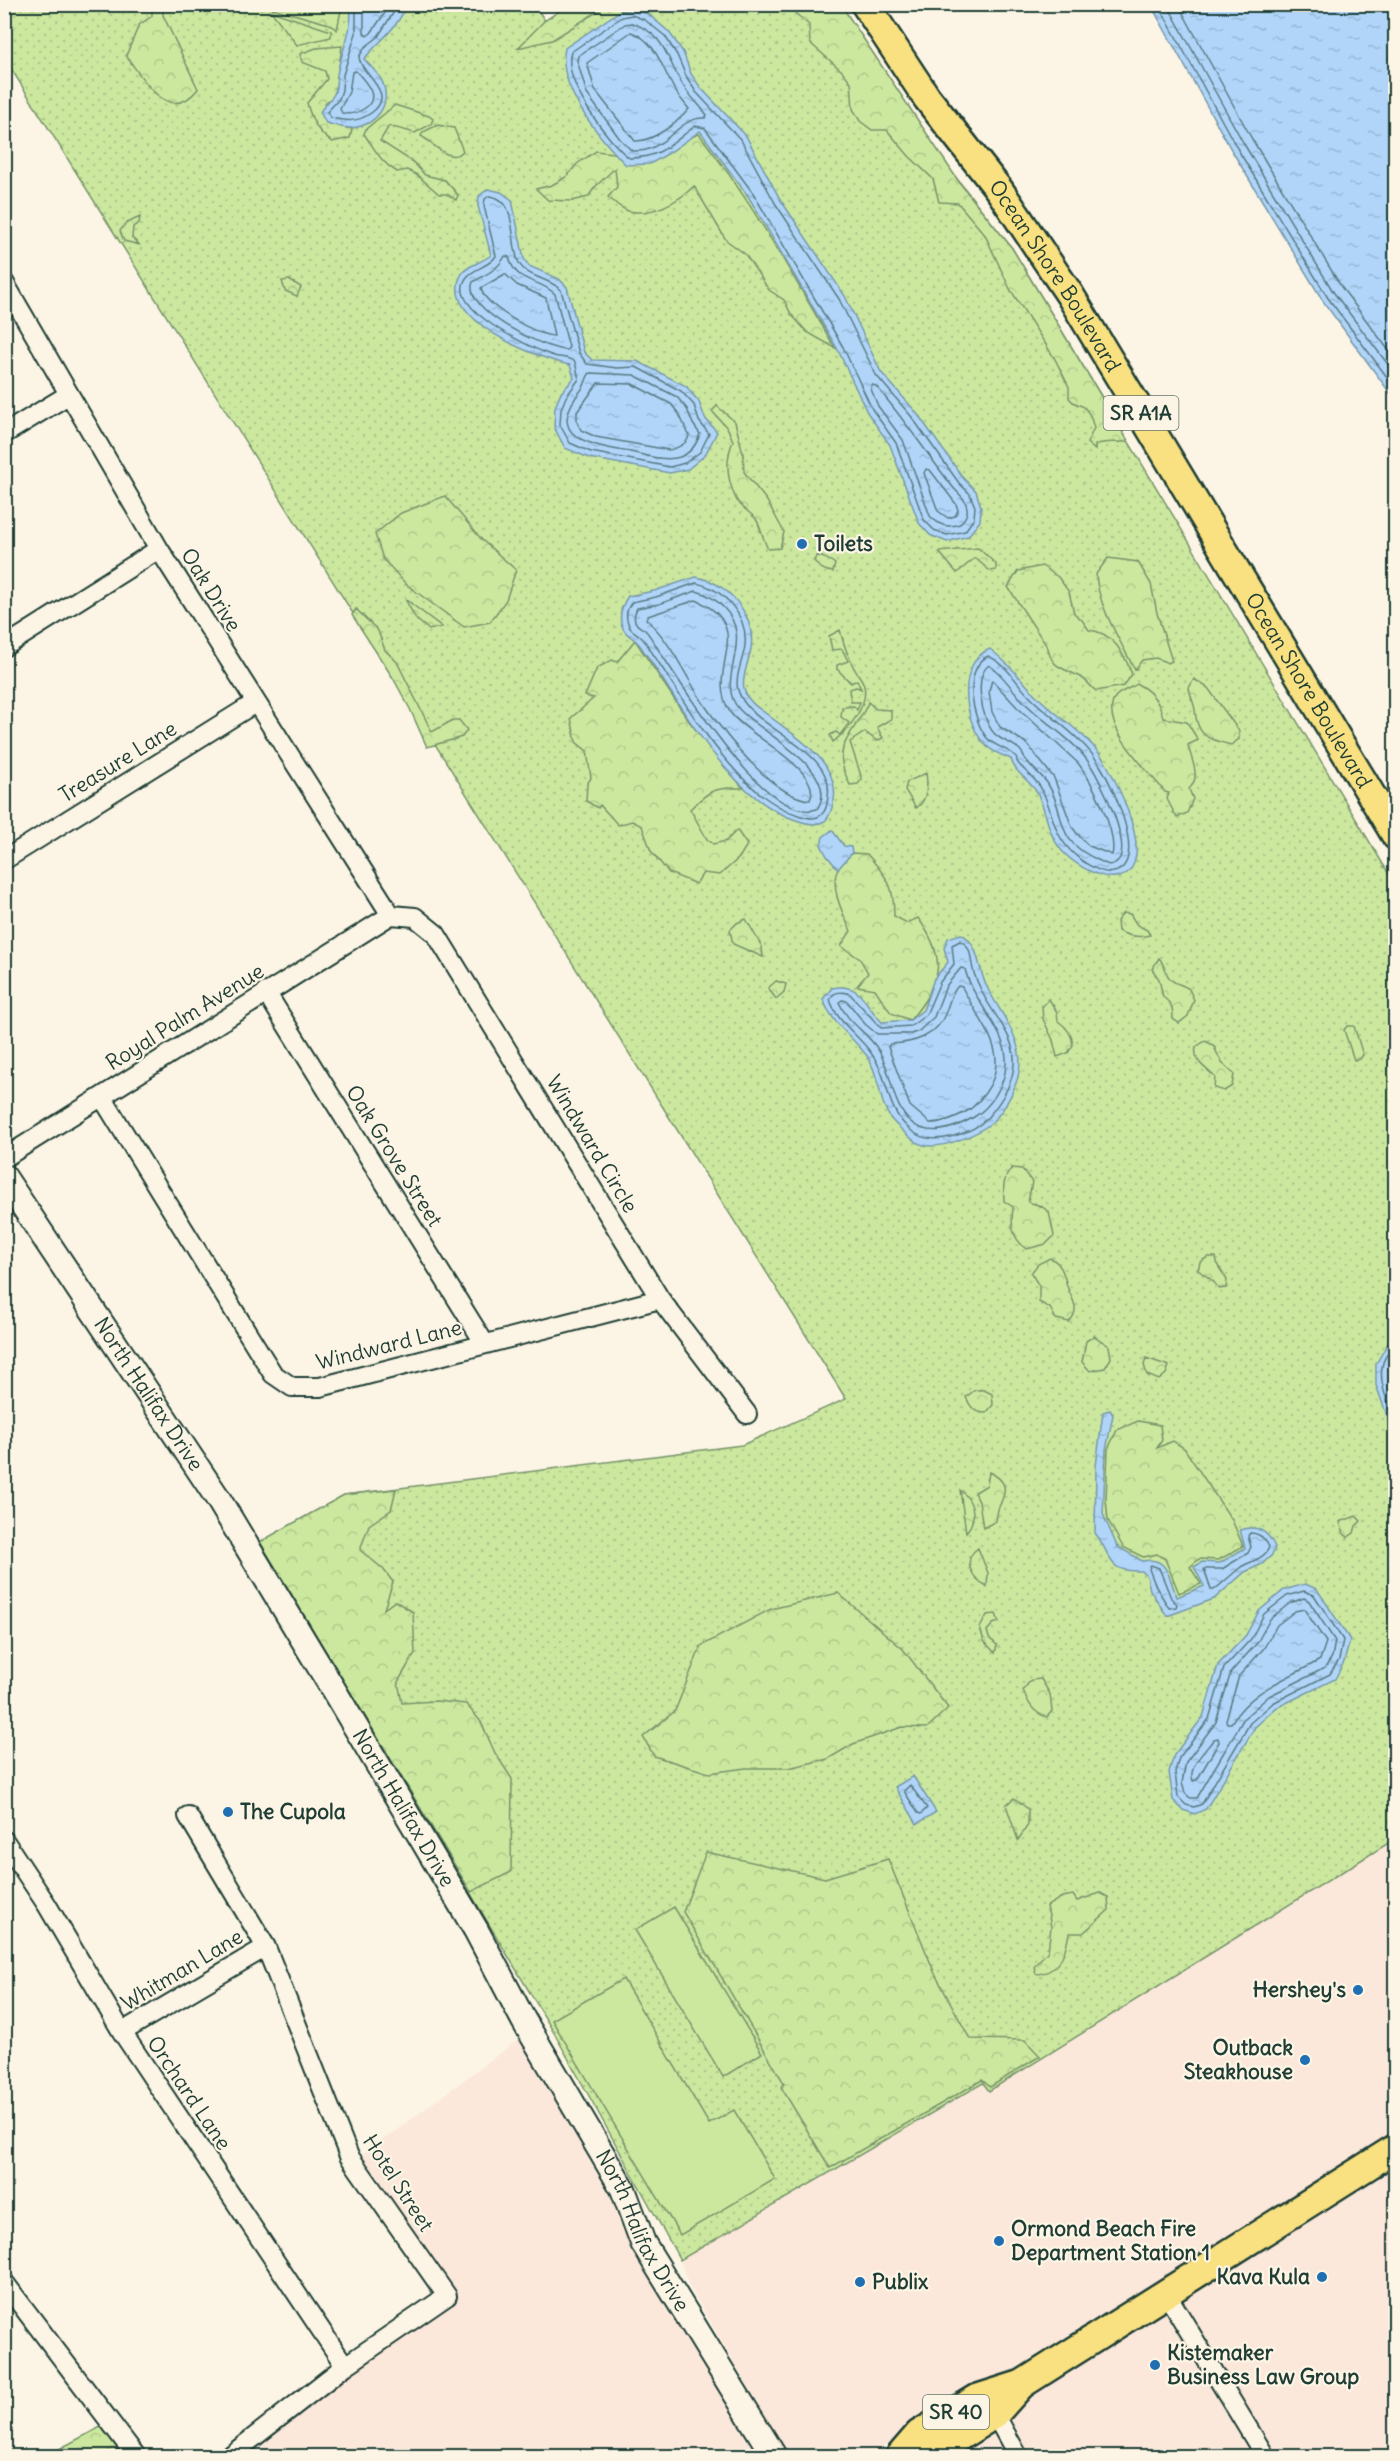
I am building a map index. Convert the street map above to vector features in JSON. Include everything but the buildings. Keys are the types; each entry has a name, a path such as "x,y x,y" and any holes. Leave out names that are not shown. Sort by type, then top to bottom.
{"main road":[{"name":"Ocean Shore Boulevard","path":"865,4 927,98 1000,191 1070,295 1395,836"},
{"name":"SR 40","path":"900,2457 919,2434 978,2398 1022,2384 1395,2148"},
{"name":"SR 40","path":"924,2457 995,2414 1022,2384"}],"street":[{"name":"Oak Drive","path":"4,282 159,549 391,915"},
{"path":"4,434 68,395"},
{"path":"4,647 159,549"},
{"name":"Treasure Lane","path":"4,860 255,703"},
{"name":"Royal Palm Avenue","path":"4,1158 391,915"},
{"name":"Windward Circle","path":"391,915 415,917 436,934 660,1299 747,1414"},
{"name":"Oak Grove Street","path":"266,993 485,1344"},
{"name":"Windward Lane","path":"102,1097 273,1374 292,1387 320,1387 660,1299"},
{"name":"North Halifax Drive","path":"4,1177 217,1497 333,1689 476,1930 524,2022 623,2189 643,2244 774,2457"},
{"name":"Hotel Street","path":"188,1815 266,1947 349,2156 447,2296 345,2366 230,2457"},
{"name":"Orchard Lane","path":"4,1840 47,1905 122,2032 345,2366"},
{"name":"Whitman Lane","path":"122,2032 266,1947"},
{"path":"4,2282 136,2457"},
{"path":"1166,2293 1265,2457"},
{"path":"995,2414 1018,2457"}],"shaded area":[{"path":"1395,1839 1395,2138 1023,2373 974,2390 869,2456 789,2456 689,2286 680,2260 983,2083 989,2091"},
{"path":"523,2036 764,2456 244,2456 344,2378 456,2299 360,2157"},
{"path":"1395,2159 1395,2456 1275,2456 1177,2296"},
{"path":"1164,2305 1256,2456 1027,2456 1005,2416 1026,2392"},
{"path":"993,2426 1009,2456 945,2456"}],"green space":[{"path":"534,4 545,21 570,5 841,5 954,175 1012,248 1395,884 1395,1839 989,2091 983,2083 680,2260 553,2031 260,1542 344,1495 742,1445 846,1399 5,59 5,5"},
{"path":"570,4 608,5 552,40 518,48 544,21"},
{"path":"152,5 163,6 163,15 198,89 187,99 177,103 167,101 158,95 126,56 139,25 152,16"},
{"path":"269,5 339,5 341,10 337,30 329,24 272,8"},
{"path":"797,5 841,5 959,182 1012,248 1128,441 1095,445 1095,450 1087,443 1094,428 1090,415 1084,407 1069,398 1069,387 1055,359 1010,289 985,235 958,203 939,202 933,179 887,130 872,130 860,121 853,109 851,82 810,43 809,25 795,13"},
{"path":"271,11 331,31 331,37 297,45"},
{"path":"342,46 334,96 325,103 326,123 352,129 350,138 332,142 315,125 307,103 327,79 325,71 302,62 300,54 316,48"},
{"path":"395,105 429,116 433,119 431,124 415,133 389,126 380,141 413,162 425,175 445,180 458,195 456,200 447,194 439,194 417,175 407,170 397,172 391,168 378,155 364,134 366,129"},
{"path":"438,125 454,128 463,151 458,155 447,154 421,136 423,132"},
{"path":"699,134 737,185 835,348 807,332 791,314 784,300 769,290 745,254 726,240 694,186 664,206 655,210 637,212 625,210 608,197 617,187 615,168 588,197 572,201 548,200 536,189 552,185 566,177 577,164 596,151 640,156"},
{"path":"140,217 139,223 133,227 132,238 140,245 124,241 120,231 125,224"},
{"path":"289,280 301,287 297,296 285,291 282,281"},
{"path":"717,406 735,422 743,453 744,472 767,501 784,532 780,548 768,549 756,519 736,499 728,470 733,441 728,429 712,411"},
{"path":"445,496 482,540 516,570 506,600 490,622 464,627 407,585 383,559 375,534 401,513"},
{"path":"978,548 996,564 996,570 990,571 975,558 957,573 939,552"},
{"path":"818,555 835,564 833,572 817,565 814,560"},
{"path":"1108,558 1138,562 1151,584 1157,613 1172,661 1168,663 1156,658 1142,660 1135,670 1101,599 1096,574"},
{"path":"1042,566 1058,577 1069,592 1074,613 1089,630 1105,635 1121,652 1132,674 1124,686 1096,691 1084,679 1060,667 1052,660 1048,648 1008,587 1018,571"},
{"path":"405,599 442,627 429,630 416,619"},
{"path":"356,609 378,631 385,650 397,662 432,732 453,720 459,720 467,730 462,737 427,747 393,678 352,615"},
{"path":"840,630 854,669 863,683 865,694 856,717 840,735 849,723 841,717 842,707 854,706 857,710 860,702 851,702 849,689 857,687 861,689 857,680 851,683 837,669 837,665 848,661 842,649 832,650 829,636"},
{"path":"635,640 688,720 743,788 713,791 690,809 707,839 713,844 726,841 737,830 747,845 739,858 720,875 703,873 696,884 669,873 651,851 642,826 632,821 618,825 600,805 598,808 586,801 587,784 591,778 587,751 576,742 571,718 594,698 585,696 597,668 612,660 617,662"},
{"path":"1194,679 1208,688 1239,731 1239,739 1231,745 1210,738 1198,726 1189,688"},
{"path":"1137,684 1154,698 1163,718 1187,722 1198,740 1188,745 1195,774 1193,784 1189,789 1193,799 1187,813 1177,818 1167,799 1169,793 1165,792 1127,747 1113,720 1112,707 1116,696"},
{"path":"868,702 876,709 891,710 891,719 877,727 883,738 877,741 865,732 850,742 862,779 858,784 850,785 843,768 842,755 847,739"},
{"path":"836,732 840,735 833,742 830,735"},
{"path":"926,773 926,793 916,808 905,790 907,782"},
{"path":"852,853 867,854 880,869 891,888 894,916 907,923 918,918 934,946 937,958 935,982 910,1020 891,1013 875,989 857,986 868,973 860,959 841,946 851,931 838,900 835,883 839,866"},
{"path":"1123,913 1130,914 1137,925 1147,930 1150,935 1134,936 1118,931 1117,921"},
{"path":"746,919 762,947 763,957 733,944 730,930 737,923"},
{"path":"1159,958 1169,978 1189,989 1194,1000 1188,1016 1179,1023 1173,1019 1171,1007 1163,997 1159,979 1152,969"},
{"path":"776,981 786,984 784,992 776,999 768,988"},
{"path":"1049,999 1057,1012 1058,1021 1070,1034 1073,1045 1068,1053 1057,1057 1053,1040 1043,1019 1042,1007"},
{"path":"1347,1026 1354,1026 1363,1055 1360,1059 1354,1060 1344,1030"},
{"path":"1205,1041 1213,1045 1222,1063 1234,1074 1232,1086 1224,1091 1214,1088 1215,1077 1196,1057 1196,1047"},
{"path":"1012,1168 1022,1169 1032,1182 1028,1202 1041,1206 1049,1212 1054,1236 1046,1244 1027,1249 1015,1236 1012,1225 1013,1207 1004,1201 1005,1179"},
{"path":"1208,1257 1216,1257 1218,1266 1227,1280 1226,1288 1219,1289 1213,1281 1198,1270 1200,1262"},
{"path":"1050,1258 1062,1270 1074,1304 1075,1312 1069,1322 1056,1319 1050,1308 1039,1302 1039,1286 1031,1273 1038,1264"},
{"path":"1094,1336 1109,1346 1111,1358 1105,1368 1090,1371 1082,1362 1086,1341"},
{"path":"1146,1358 1169,1366 1166,1374 1159,1380 1147,1375 1144,1365"},
{"path":"975,1390 984,1390 992,1394 993,1405 986,1413 976,1411 966,1397"},
{"path":"1138,1421 1160,1425 1162,1440 1157,1448 1173,1441 1184,1448 1232,1520 1243,1546 1219,1560 1199,1559 1190,1567 1201,1584 1179,1593 1165,1559 1157,1554 1143,1557 1123,1547 1108,1520 1106,1500 1108,1449 1117,1430"},
{"path":"989,1472 1000,1479 1004,1491 996,1521 983,1528 979,1501 974,1493 987,1485"},
{"path":"396,1489 391,1510 369,1525 360,1550 383,1569 393,1582 384,1609 395,1601 413,1612 415,1653 398,1682 402,1703 436,1701 466,1704 481,1722 495,1753 512,1779 511,1872 471,1892 260,1542 344,1495"},
{"path":"960,1490 969,1499 973,1510 972,1522 966,1532"},
{"path":"1356,1516 1361,1521 1354,1533 1348,1537 1344,1534 1340,1522"},
{"path":"978,1548 988,1573 987,1586 977,1579 970,1569 970,1558"},
{"path":"838,1593 903,1649 948,1708 927,1728 902,1727 853,1744 828,1759 788,1768 746,1768 709,1773 654,1756 643,1737 675,1711 701,1646 771,1609"},
{"path":"996,1614 999,1622 993,1624 987,1631 989,1638 997,1645 995,1653 984,1641 980,1628 987,1615"},
{"path":"1041,1679 1050,1694 1052,1711 1047,1717 1032,1707 1023,1690 1031,1680"},
{"path":"1014,1798 1028,1809 1028,1825 1018,1840 1006,1805"},
{"path":"706,1852 825,1878 888,1859 935,1974 970,2039 1025,2040 1040,2056 990,2087 982,2080 830,2168 781,2087 784,2083 683,1912"},
{"path":"1100,1893 1108,1897 1109,1910 1083,1933 1069,1933 1066,1947 1056,1966 1044,1973 1036,1974 1034,1966 1048,1951 1051,1927 1047,1906 1062,1897 1073,1895 1077,1901"},
{"path":"674,1907 762,2053 723,2077 635,1930"},
{"path":"623,1979 709,2124 734,2110 775,2179 680,2235 552,2020"},
{"path":"110,2422 136,2456 46,2456"}],"water":[{"path":"350,5 406,5 394,27 364,59 376,72 385,89 381,112 362,126 353,128 326,123 320,112 335,91 350,23"},
{"path":"1151,5 1395,5 1395,400 1323,301 1232,151"},
{"path":"633,9 648,14 669,32 683,52 691,74 701,88 746,136 780,199 845,296 881,372 916,412 964,479 976,491 981,507 980,521 968,536 947,542 930,535 919,523 890,445 867,412 838,350 748,196 700,131 650,164 626,165 604,141 582,111 567,79 564,63 565,48 620,11"},
{"path":"488,189 501,192 512,200 524,259 529,266 559,279 567,287 584,352 592,360 637,361 686,386 699,402 705,418 717,432 705,455 688,469 670,473 589,458 565,448 554,427 555,407 561,393 574,378 570,365 537,355 495,335 477,322 464,307 458,292 461,275 466,269 491,255 478,206 479,196"},
{"path":"696,577 708,580 729,593 744,612 751,636 751,649 744,680 744,689 750,701 802,741 823,762 830,773 834,786 834,800 830,814 825,821 812,824 799,821 775,811 752,795 712,752 640,645 623,629 622,607 628,596 654,591"},
{"path":"990,649 1041,700 1081,734 1107,765 1131,821 1136,845 1132,868 1124,875 1104,876 1071,860 1054,839 1036,791 1015,768 1011,759 989,748 976,732 968,706 968,678 979,656"},
{"path":"832,830 844,846 851,847 852,853 838,869 821,845 823,837"},
{"path":"961,934 967,938 975,950 986,985 1012,1032 1019,1052 1019,1071 1011,1096 991,1123 977,1132 949,1143 923,1145 910,1138 891,1119 871,1063 832,1016 823,999 832,988 850,988 861,996 882,1022 910,1020 923,1010 934,979 948,962 944,948 948,938"},
{"path":"1396,1340 1395,1430 1391,1427 1376,1385 1376,1364 1388,1343"},
{"path":"1110,1410 1113,1415 1106,1450 1103,1514 1117,1546 1142,1561 1151,1560 1163,1565 1177,1597 1204,1586 1194,1567 1202,1562 1220,1563 1245,1548 1240,1530 1252,1528 1265,1533 1275,1547 1272,1555 1262,1564 1245,1572 1214,1599 1167,1616 1150,1590 1147,1576 1142,1571 1130,1571 1115,1566 1095,1533 1096,1466 1103,1412"},
{"path":"1305,1584 1317,1589 1350,1640 1344,1662 1335,1679 1276,1708 1255,1727 1206,1809 1195,1814 1183,1810 1173,1800 1169,1772 1174,1755 1203,1717 1218,1665 1246,1635 1259,1611 1284,1590"},
{"path":"913,1776 936,1812 917,1824 895,1787"}],"place":[{"name":"Toilets","path":"802,544"},
{"name":"The Cupola","path":"228,1812"},
{"name":"Hershey's","path":"1358,1990"},
{"name":"Outback Steakhouse","path":"1305,2060"},
{"name":"Ormond Beach Fire Department Station 1","path":"999,2241"},
{"name":"Kava Kula","path":"1322,2277"},
{"name":"Publix","path":"860,2282"},
{"name":"Kistemaker Business Law Group","path":"1155,2365"}]}
